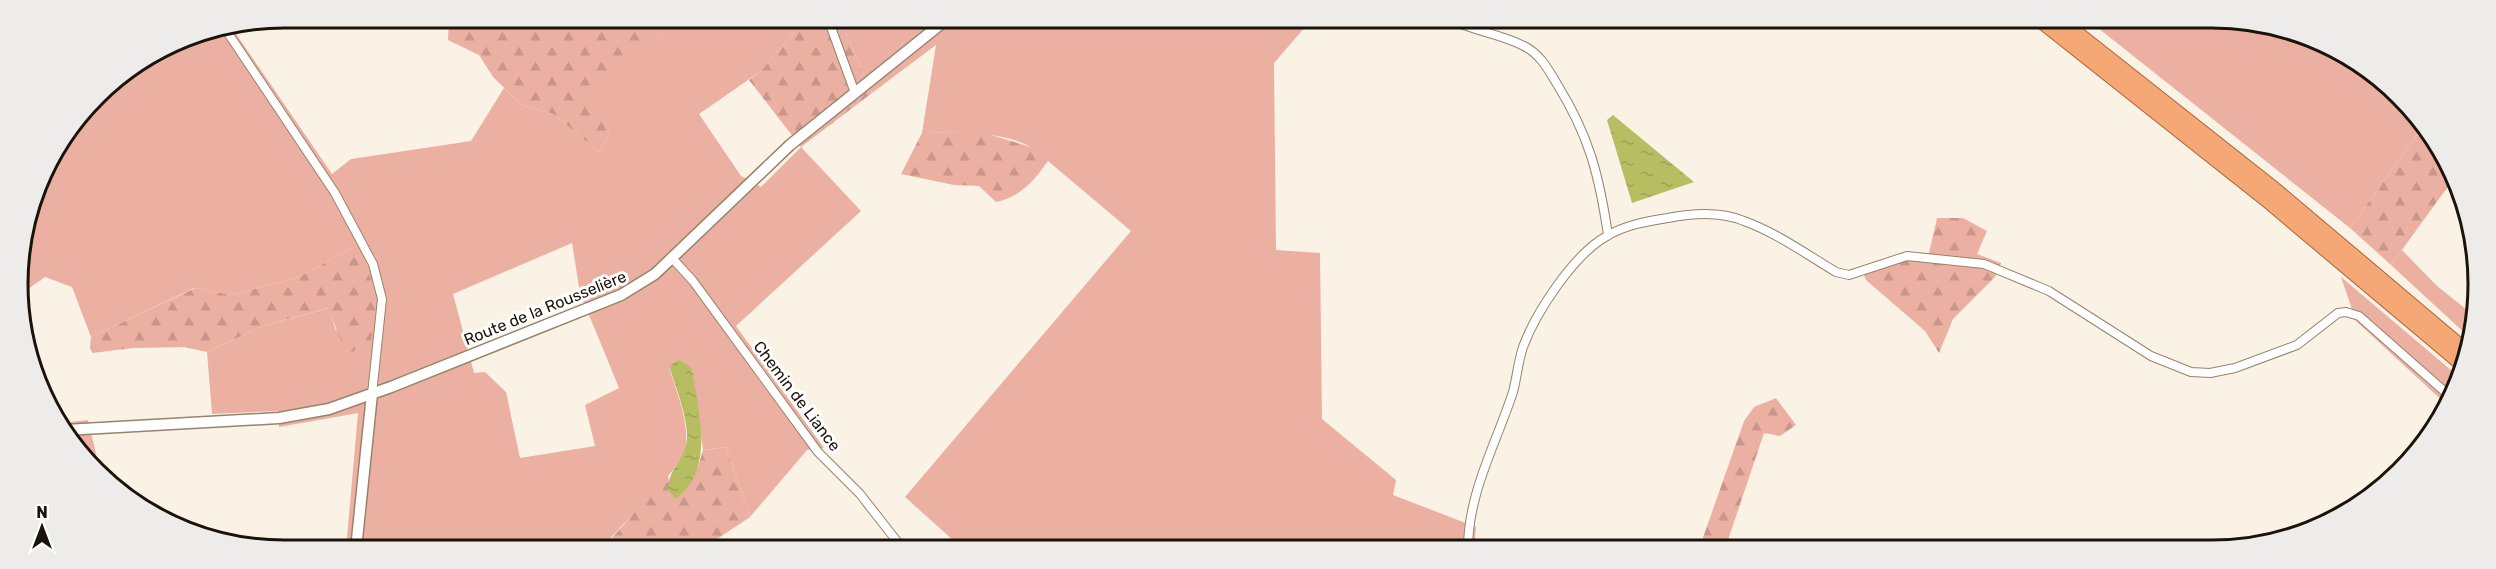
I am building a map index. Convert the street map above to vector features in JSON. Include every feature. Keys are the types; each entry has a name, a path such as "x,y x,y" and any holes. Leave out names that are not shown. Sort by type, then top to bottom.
{"highway":[{"path":"2050,28 2258,193 2456,359"},
{"path":"2070,28 2265,182 2460,346"}],"street":[{"path":"831,28 855,93"},
{"name":"Route de la Rousselière","path":"74,430 279,418 329,409 621,296 644,283 672,258 790,145 936,28"},
{"path":"1475,28 1524,46 1546,65 1589,146 1601,191 1608,235"},
{"path":"229,34 335,193 373,264 382,299 357,540"},
{"path":"1468,540 1468,525 1473,501 1513,390 1522,349 1531,328 1569,271 1591,247 1608,235 1645,222 1680,215 1716,214 1744,220 1836,272 1850,275 1906,256 1984,264 2049,291 2151,356 2192,372 2210,373 2235,368 2297,345 2318,332 2332,318 2346,312 2359,316 2444,391"},
{"name":"Chemin de Liance","path":"672,258 693,281 818,452 860,494 896,540"}],"green space":[{"path":"449,28 666,28 590,100 609,134 599,152 553,114 522,105 493,77 479,55 448,40"},
{"path":"666,28 798,28 761,71 699,114 741,176 761,187 801,147 861,211 736,326 824,448 807,450 750,517 726,447 703,450 692,369 669,367 685,424 686,444 683,455 663,482 609,540 347,540 358,413 279,427 278,411 212,414 207,352 263,326 329,308 336,331 354,247 299,277 231,295 194,288 91,337 72,287 45,277 28,289 33,235 42,202 63,156 81,129 103,103 142,72 171,55 218,37 235,33 332,174 351,159 471,141 504,88 522,105 553,114 599,152 609,134 589,100","holes":["572,243 580,293 619,388 585,405 595,446 520,458 506,392 485,372 474,373 453,294"]},
{"path":"798,28 844,28 872,93 801,147 749,80 761,71"},
{"path":"844,28 1304,28 1274,63 1276,250 1320,253 1322,419 1396,480 1393,495 1476,527 1475,540 953,540 905,497 1131,231 1037,151 1023,143 1007,138 972,133 922,133 936,45 872,93"},
{"path":"2098,28 2212,28 2261,33 2294,42 2325,55 2367,81 2393,103 2418,133 2350,228"},
{"path":"981,132 1038,149 1048,161 1026,187 1012,197 996,202 979,186 954,185 901,174 922,133"},
{"path":"2418,133 2448,187 2391,265 2350,228"},
{"path":"1937,218 1963,218 1987,231 1977,254 2001,263 1995,277 1953,319 1939,353 1925,331 1866,280 1864,275 1900,255 1929,253"},
{"path":"354,247 372,282 376,302 371,341 347,355 328,308 263,326 207,352 184,347 133,348 93,353 90,348 91,337 195,288 231,295 299,277"},
{"path":"2402,250 2437,286 2466,309 2463,332 2391,265"},
{"path":"2341,277 2452,371 2440,399 2356,321"},
{"path":"1776,398 1796,425 1780,436 1764,433 1728,540 1702,540 1744,421 1754,407"},
{"path":"88,420 97,459 81,440 69,422"},
{"path":"726,447 750,517 716,540 610,540 668,475 669,481 698,467 703,450"}],"water":[{"path":"1613,115 1694,182 1632,203 1607,120"},
{"path":"679,360 692,368 701,438 696,472 688,486 676,499 668,490 669,482 685,448 687,430 669,366"}]}
